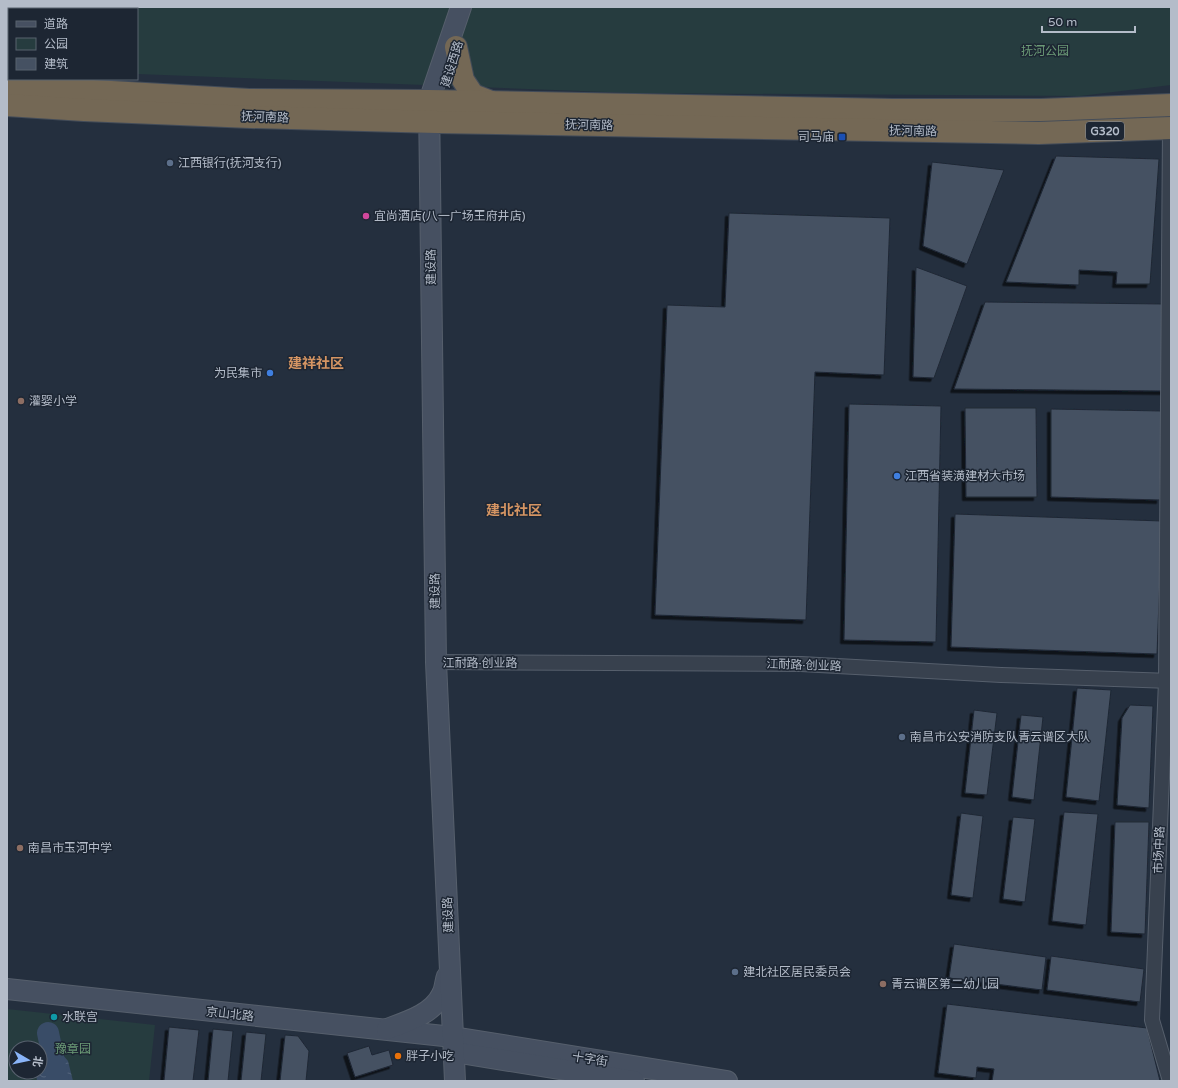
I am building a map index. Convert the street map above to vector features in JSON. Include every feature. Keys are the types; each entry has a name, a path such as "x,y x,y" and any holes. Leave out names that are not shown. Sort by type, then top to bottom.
{"highway":[{"path":"452,46 463,80 473,95 491,102"},
{"name":"抚河南路","path":"7,86 434,111 1039,133 1170,128"},
{"name":"抚河南路","path":"7,105 195,115 434,111 491,102 916,110 1041,110 1171,105"}],"main road":[{"name":"建设西路","path":"434,111 461,7"},
{"name":"建设西路","path":"452,46 471,7"},
{"name":"建设路","path":"434,111 429,191 436,662 455,1081"},
{"path":"383,1030 412,1020 432,1008 442,994 450,962"},
{"name":"京山北路","path":"7,989 383,1030 454,1044"},
{"name":"十字街","path":"454,1044 634,1081"},
{"name":"十字街","path":"454,1044 727,1081"}],"street":[{"name":"市场中路","path":"1170,128 1168,681 1152,1020 1170,1081"},
{"name":"江耐路·创业路","path":"436,662 800,664 1008,675 1168,681"}],"green space":[{"name":"抚河公园","path":"7,7 1171,7 1171,85 1080,96 633,93 138,74 138,8 8,8 7,70"},
{"name":"豫章园","path":"7,1009 155,1025 149,1081 7,1081"}],"water":[{"path":"50,1040 68,1061 73,1081 37,1081 48,1080 48,1044"}],"building":[{"path":"1056,156 1159,159 1150,284 1116,284 1117,272 1079,270 1079,285 1006,282"},
{"path":"932,162 1004,170 967,264 923,246"},
{"path":"729,213 890,218 884,375 815,372 806,620 655,615 667,305 725,307"},
{"path":"916,267 967,286 934,378 913,377"},
{"path":"985,302 1165,304 1164,391 954,389"},
{"path":"849,404 941,406 936,642 844,640"},
{"path":"965,408 1036,408 1037,497 966,497"},
{"path":"1051,409 1162,411 1160,500 1051,497"},
{"path":"955,514 1162,521 1157,654 951,647"},
{"path":"1077,688 1111,690 1099,801 1066,797"},
{"path":"1130,705 1153,706 1149,808 1117,805 1122,718"},
{"path":"974,710 997,713 987,795 965,793"},
{"path":"1021,715 1043,717 1034,800 1012,797"},
{"path":"1064,812 1098,814 1086,925 1052,921"},
{"path":"961,813 983,816 973,898 951,895"},
{"path":"1013,817 1035,819 1025,902 1003,899"},
{"path":"1115,822 1149,822 1145,934 1111,932"},
{"path":"954,944 1046,957 1042,990 949,978"},
{"path":"1051,956 1144,969 1140,1002 1047,990"},
{"path":"947,1004 1147,1028 1160,1081 992,1081 994,1069 977,1067 976,1078 938,1073"},
{"path":"169,1027 199,1030 193,1081 164,1081"},
{"path":"213,1029 233,1031 228,1081 208,1081"},
{"path":"246,1032 266,1034 261,1081 241,1081"},
{"path":"285,1035 298,1036 309,1051 306,1081 280,1081"},
{"path":"369,1046 372,1055 389,1050 393,1065 355,1077 347,1053"}],"waterway":[{"path":"48,1033 58,1081"}],"place":[{"name":"司马庙","path":"842,137"},
{"name":"江西银行(抚河支行)","path":"170,163"},
{"name":"宜尚酒店(八一广场王府井店)","path":"366,216"},
{"name":"为民集市","path":"270,373"},
{"name":"灌婴小学","path":"21,401"},
{"name":"江西省装潢建材大市场","path":"897,476"},
{"name":"南昌市公安消防支队青云谱区大队","path":"902,737"},
{"name":"南昌市玉河中学","path":"20,848"},
{"name":"建北社区居民委员会","path":"735,972"},
{"name":"青云谱区第二幼儿园","path":"883,984"},
{"name":"水联宫","path":"54,1017"},
{"name":"胖子小吃","path":"398,1056"}],"district":[{"name":"建祥社区","path":"316,363"},
{"name":"建北社区","path":"514,510"}]}
